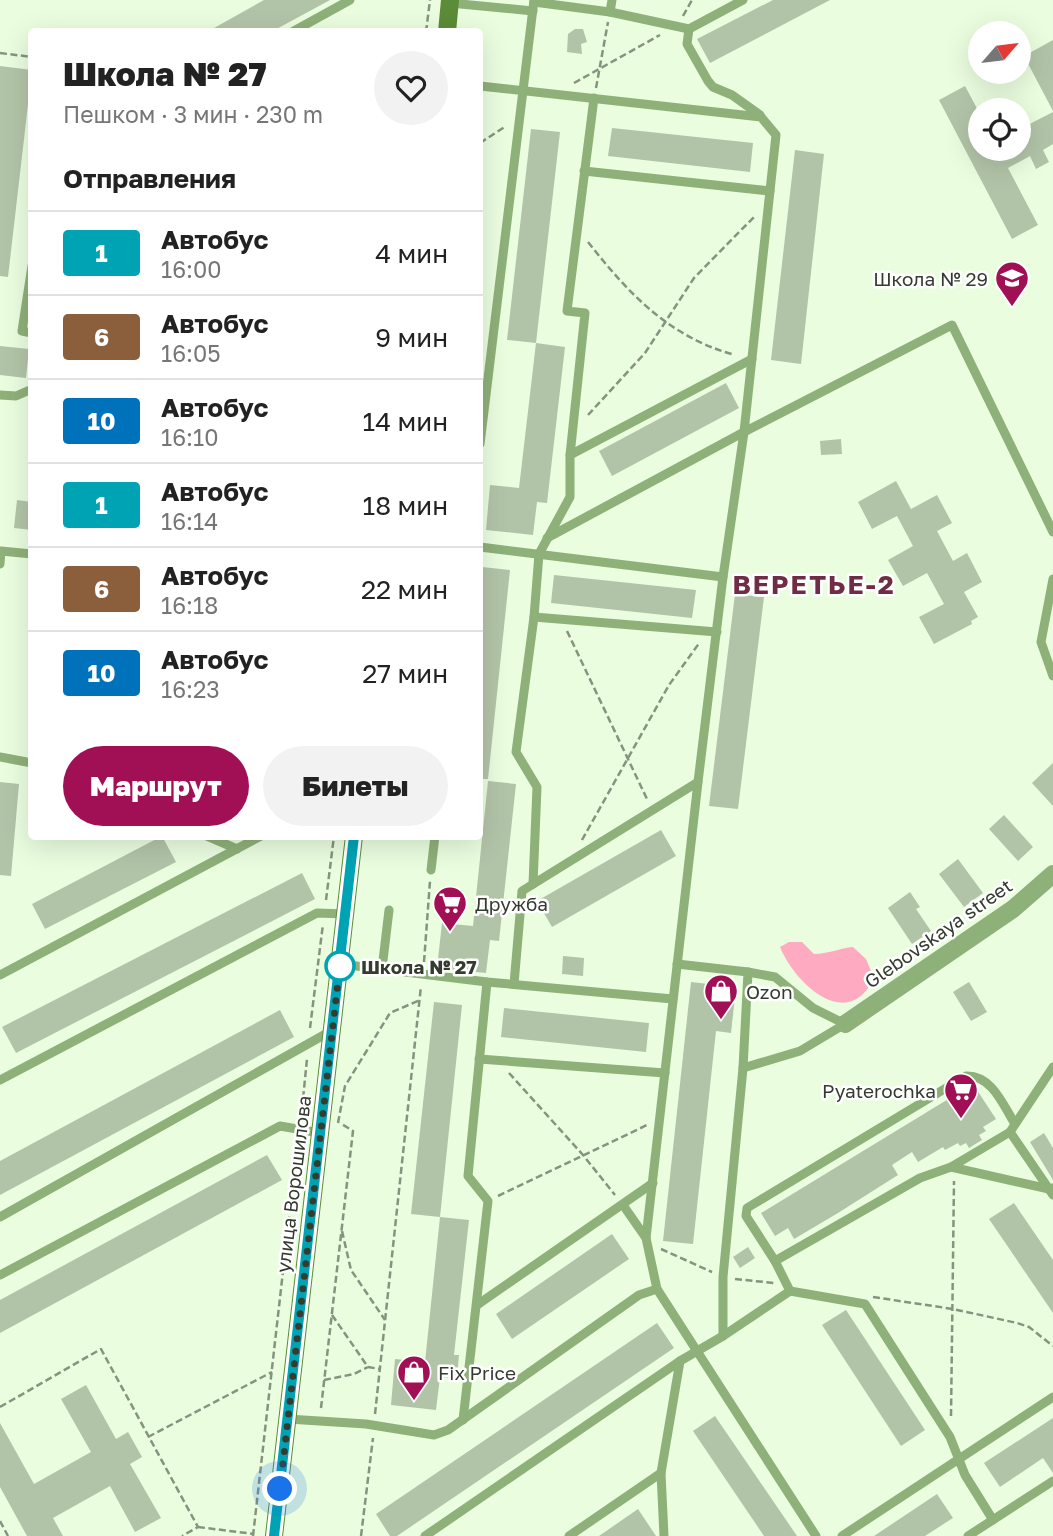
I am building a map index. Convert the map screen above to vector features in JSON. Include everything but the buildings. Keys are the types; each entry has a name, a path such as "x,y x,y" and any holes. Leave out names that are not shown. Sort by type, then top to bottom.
{"main road":[{"path":"447,28 450,1"},
{"name":"улица Ворошилова","path":"267,1535 288,1419 327,1126 332,1030 354,840"}],"street":[{"name":"Glebovskaya street","path":"845,1024 1000,918 1053,874"}],"lane":[{"path":"299,28 349,0"},
{"path":"610,12 612,0"},
{"path":"450,1 533,4 610,12 689,29 743,0"},
{"path":"483,419 533,4"},
{"path":"689,29 687,44 708,81 761,117 776,135 744,432 698,782 646,1238 657,1289 816,1536"},
{"path":"483,86 761,117"},
{"path":"533,884 537,787 516,752 534,617 539,554 570,497 570,455 585,313 567,311 594,99"},
{"path":"584,171 770,191"},
{"path":"28,292 22,331 28,332"},
{"path":"547,538 744,432 953,326 1053,531"},
{"path":"570,455 752,359"},
{"path":"0,394 16,396 28,391"},
{"path":"483,547 723,577"},
{"path":"0,564 1,551 28,554"},
{"path":"1053,579 1048,623 1041,642 1053,676"},
{"path":"534,617 717,632"},
{"path":"0,757 28,762"},
{"path":"514,984 522,891 698,782"},
{"path":"216,840 237,849"},
{"path":"0,975 254,840"},
{"path":"431,870 435,840"},
{"path":"382,969 389,910"},
{"path":"0,1080 317,913 346,914"},
{"path":"340,964 487,982 673,999"},
{"path":"677,964 775,977 813,1009 845,1024"},
{"path":"723,1336 723,1277 743,1068 748,972"},
{"path":"463,1420 488,1201 468,1176 487,982"},
{"path":"743,1068 800,1051 845,1024"},
{"path":"0,1217 332,1030"},
{"path":"479,1059 665,1073"},
{"path":"775,1261 920,1178 951,1167 1013,1128 1053,1066"},
{"path":"790,1291 775,1261 746,1216 747,1208 967,1076 975,1076 990,1084 1013,1128 1052,1190"},
{"path":"0,1275 279,1126 299,1130 327,1126"},
{"path":"951,1167 1052,1190"},
{"path":"477,1305 653,1183"},
{"path":"623,1205 646,1238"},
{"path":"288,1419 374,1425 434,1435 449,1430 639,1295 657,1289"},
{"path":"425,1536 680,1361 790,1291 865,1304 950,1437 965,1475 993,1520"},
{"path":"664,1536 662,1473 680,1361"},
{"path":"842,1536 1053,1397"},
{"path":"569,1536 662,1473"},
{"path":"968,1536 1053,1481"}],"path":[{"path":"426,28 430,0"},
{"path":"554,94 677,26 692,0"},
{"path":"594,99 610,12"},
{"path":"0,53 28,56"},
{"path":"483,141 520,116"},
{"path":"573,431 645,353 694,278 768,202"},
{"path":"577,229 639,302 665,323 720,351 752,359"},
{"path":"562,620 653,811"},
{"path":"570,861 669,685 701,640 717,632"},
{"path":"320,1422 353,1131 300,1119 334,840"},
{"path":"361,1536 423,974 431,870"},
{"path":"327,1126 345,1086 390,1013 420,1000"},
{"path":"497,1060 583,1155 623,1205"},
{"path":"488,1201 660,1120"},
{"path":"253,1535 299,1130"},
{"path":"950,1437 954,1181 951,1167"},
{"path":"342,1227 351,1270 385,1320"},
{"path":"332,1315 368,1367"},
{"path":"0,1407 101,1349 198,1527"},
{"path":"324,1380 354,1374 368,1367 380,1369"},
{"path":"148,1437 272,1372"},
{"path":"0,1521 8,1536"},
{"path":"182,1536 198,1527 267,1535"}],"shaded area":[{"path":"789,942 802,942 814,954 853,947 866,959 874,978 863,994 850,1002 837,1002 823,997 809,988 787,961 780,947"}],"bus line":[{"name":"1","path":"274,1536 354,840"}],"place":[{"name":"Школа № 29","path":"1012,308"},
{"name":"Дружба","path":"450,933"},
{"name":"Школа № 27","path":"340,966"},
{"name":"Ozon","path":"721,1021"},
{"name":"Pyaterochka","path":"961,1120"},
{"name":"Fix Price","path":"414,1402"}],"district":[{"name":"ВЕРЕТЬЕ-2","path":"814,584"}],"route":[{"path":"280,1489 340,966"}]}
